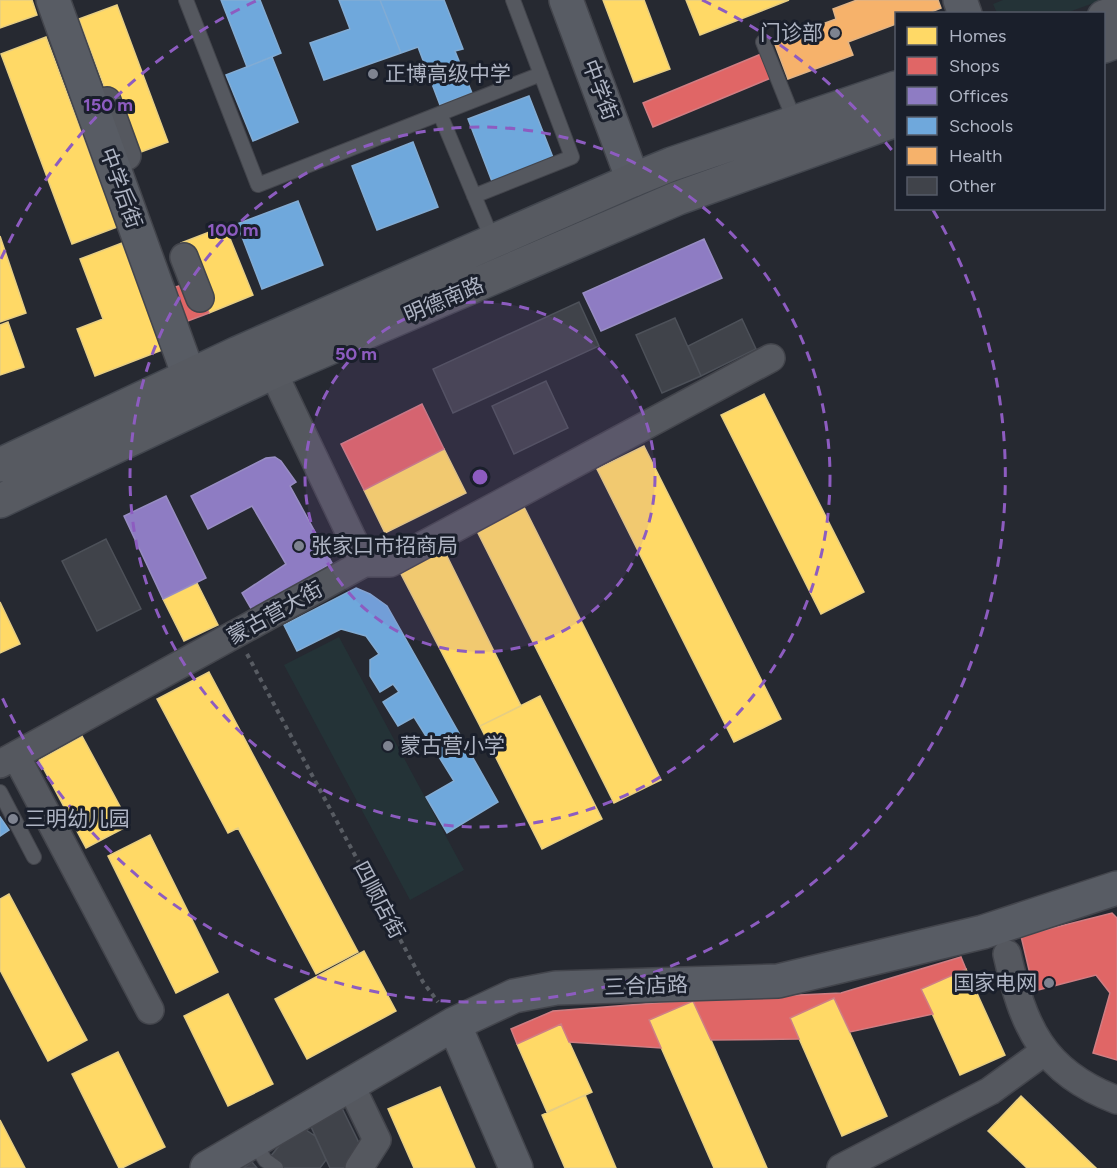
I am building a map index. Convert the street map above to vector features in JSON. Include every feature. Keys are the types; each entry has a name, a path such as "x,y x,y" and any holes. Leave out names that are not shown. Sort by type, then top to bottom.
{"main road":[{"name":"明德南路","path":"0,465 238,353 633,180 895,89"},
{"name":"明德南路","path":"0,501 263,377 678,198 895,121"},
{"path":"782,161 783,127"},
{"path":"238,353 263,377"}],"street":[{"name":"中学后街","path":"53,0 95,92 157,288 189,376"},
{"name":"中学街","path":"566,0 633,180"},
{"path":"77,22 95,92 127,156"},
{"path":"157,288 192,277"},
{"path":"263,377 364,563 390,563 771,358"},
{"name":"蒙古营大街","path":"8,760 364,563"},
{"path":"8,760 150,1010"},
{"name":"三合店路","path":"207,1168 454,1024 514,996 556,988 778,981 982,932 1117,888"},
{"path":"1007,954 1018,1002 1045,1051 1083,1084 1117,1100"},
{"path":"454,1024 516,1168"},
{"path":"841,1168 990,1091 1045,1051"},
{"path":"350,1083 377,1140 359,1168"}],"lane":[{"path":"186,0 258,184 541,74"},
{"path":"474,195 572,157 513,0"},
{"path":"763,42 783,127"},
{"path":"440,114 493,241"},
{"path":"0,792 34,857"},
{"path":"253,1140 265,1160 276,1168"}],"path":[{"name":"四顺店街","path":"237,634 423,982 454,1024"}],"shaded area":[{"path":"1003,0 1102,0 1069,12 997,12 993,4"},
{"path":"339,637 464,870 410,900 284,665"}],"building: Homes":[{"path":"0,0 32,0 37,15 0,28"},
{"path":"603,0 644,0 670,69 634,82"},
{"path":"686,0 789,0 700,35"},
{"path":"117,5 168,142 130,156 79,19"},
{"path":"46,37 117,227 72,244 1,54"},
{"path":"225,226 253,295 209,313 181,243"},
{"path":"0,236 26,313 0,322"},
{"path":"122,243 162,350 95,376 77,329 103,319 80,259"},
{"path":"8,322 24,367 0,375 0,325"},
{"path":"764,394 864,592 821,614 721,415"},
{"path":"644,446 781,719 734,742 597,469"},
{"path":"444,449 466,493 385,533 364,490"},
{"path":"524,507 661,780 614,803 477,531"},
{"path":"444,550 521,706 480,726 400,572"},
{"path":"197,583 218,625 184,641 163,599"},
{"path":"0,602 20,644 0,653"},
{"path":"209,672 358,952 316,974 238,828 228,833 157,699"},
{"path":"540,696 602,819 542,849 480,726"},
{"path":"82,736 130,825 86,848 39,760"},
{"path":"150,835 218,972 176,993 108,856"},
{"path":"9,894 87,1040 48,1061 0,970 0,899"},
{"path":"364,951 396,1011 307,1059 275,999"},
{"path":"966,969 1005,1055 960,1075 921,989"},
{"path":"228,994 273,1084 228,1106 184,1016"},
{"path":"834,998 887,1116 842,1136 790,1018"},
{"path":"693,1001 767,1168 714,1168 649,1020"},
{"path":"561,1024 592,1092 547,1112 517,1044"},
{"path":"118,1052 165,1147 122,1168 119,1168 72,1074"},
{"path":"440,1087 475,1168 414,1168 388,1109"},
{"path":"585,1095 616,1168 565,1168 542,1115"},
{"path":"1021,1096 1096,1168 1027,1168 988,1131"},
{"path":"0,1120 25,1168 0,1168"}],"building: Shops":[{"path":"761,54 771,78 653,127 643,103"},
{"path":"185,284 203,299 209,313 185,322 172,288"},
{"path":"422,404 444,449 364,490 341,444"},
{"name":"国家电网","path":"1112,913 1117,918 1117,1060 1093,1053 1110,993 1096,975 1034,991 1021,936"},
{"path":"961,957 966,969 921,989 933,1014 850,1032 834,998 790,1018 799,1039 711,1040 693,1001 649,1020 661,1048 569,1042 561,1024 517,1044 511,1029 553,1011 694,1000 841,993"}],"building: Offices":[{"path":"704,239 722,278 601,331 583,293"},
{"name":"张家口市招商局","path":"275,457 281,461 296,482 290,486 332,563 253,612 242,593 286,564 252,506 208,529 191,496 266,458"},
{"path":"166,496 206,578 163,599 124,516"}],"building: Schools":[{"path":"221,0 260,0 281,53 247,67"},
{"path":"339,0 380,0 401,53 324,80 310,43 350,29"},
{"path":"380,0 444,0 463,49 455,51 472,93 440,105 418,47 401,53"},
{"path":"272,57 298,122 253,141 226,75"},
{"path":"529,96 554,160 493,184 468,119"},
{"path":"413,142 438,207 377,230 352,166"},
{"path":"298,201 323,265 262,289 237,224"},
{"path":"356,588 370,594 387,606 498,802 447,833 426,797 454,781 414,717 398,726 383,702 399,692 393,684 380,692 370,676 370,660 379,654 366,636 341,629 297,651 284,625"},
{"path":"0,817 9,830 0,836"}],"building: Health":[{"name":"门诊部","path":"857,0 938,0 941,8 931,12 895,12 895,24 848,42 853,55 788,79 774,42 836,19 833,9"}],"building: Other":[{"path":"579,302 599,346 453,413 433,369"},
{"path":"675,318 701,376 662,393 636,335"},
{"path":"742,319 756,349 701,376 688,346"},
{"path":"546,381 568,428 514,454 492,406"},
{"path":"106,539 141,609 97,631 62,561"},
{"path":"339,1102 362,1149 347,1168 330,1168 307,1118"},
{"path":"297,1124 315,1136 326,1160 320,1168 284,1168 270,1157"},
{"path":"252,1162 257,1168 243,1168"}],"place":[{"name":"门诊部","path":"835,33"},
{"name":"正博高级中学","path":"373,74"},
{"name":"张家口市招商局","path":"299,546"},
{"name":"蒙古营小学","path":"388,746"},
{"name":"三明幼儿园","path":"13,819"},
{"name":"国家电网","path":"1049,983"}]}
